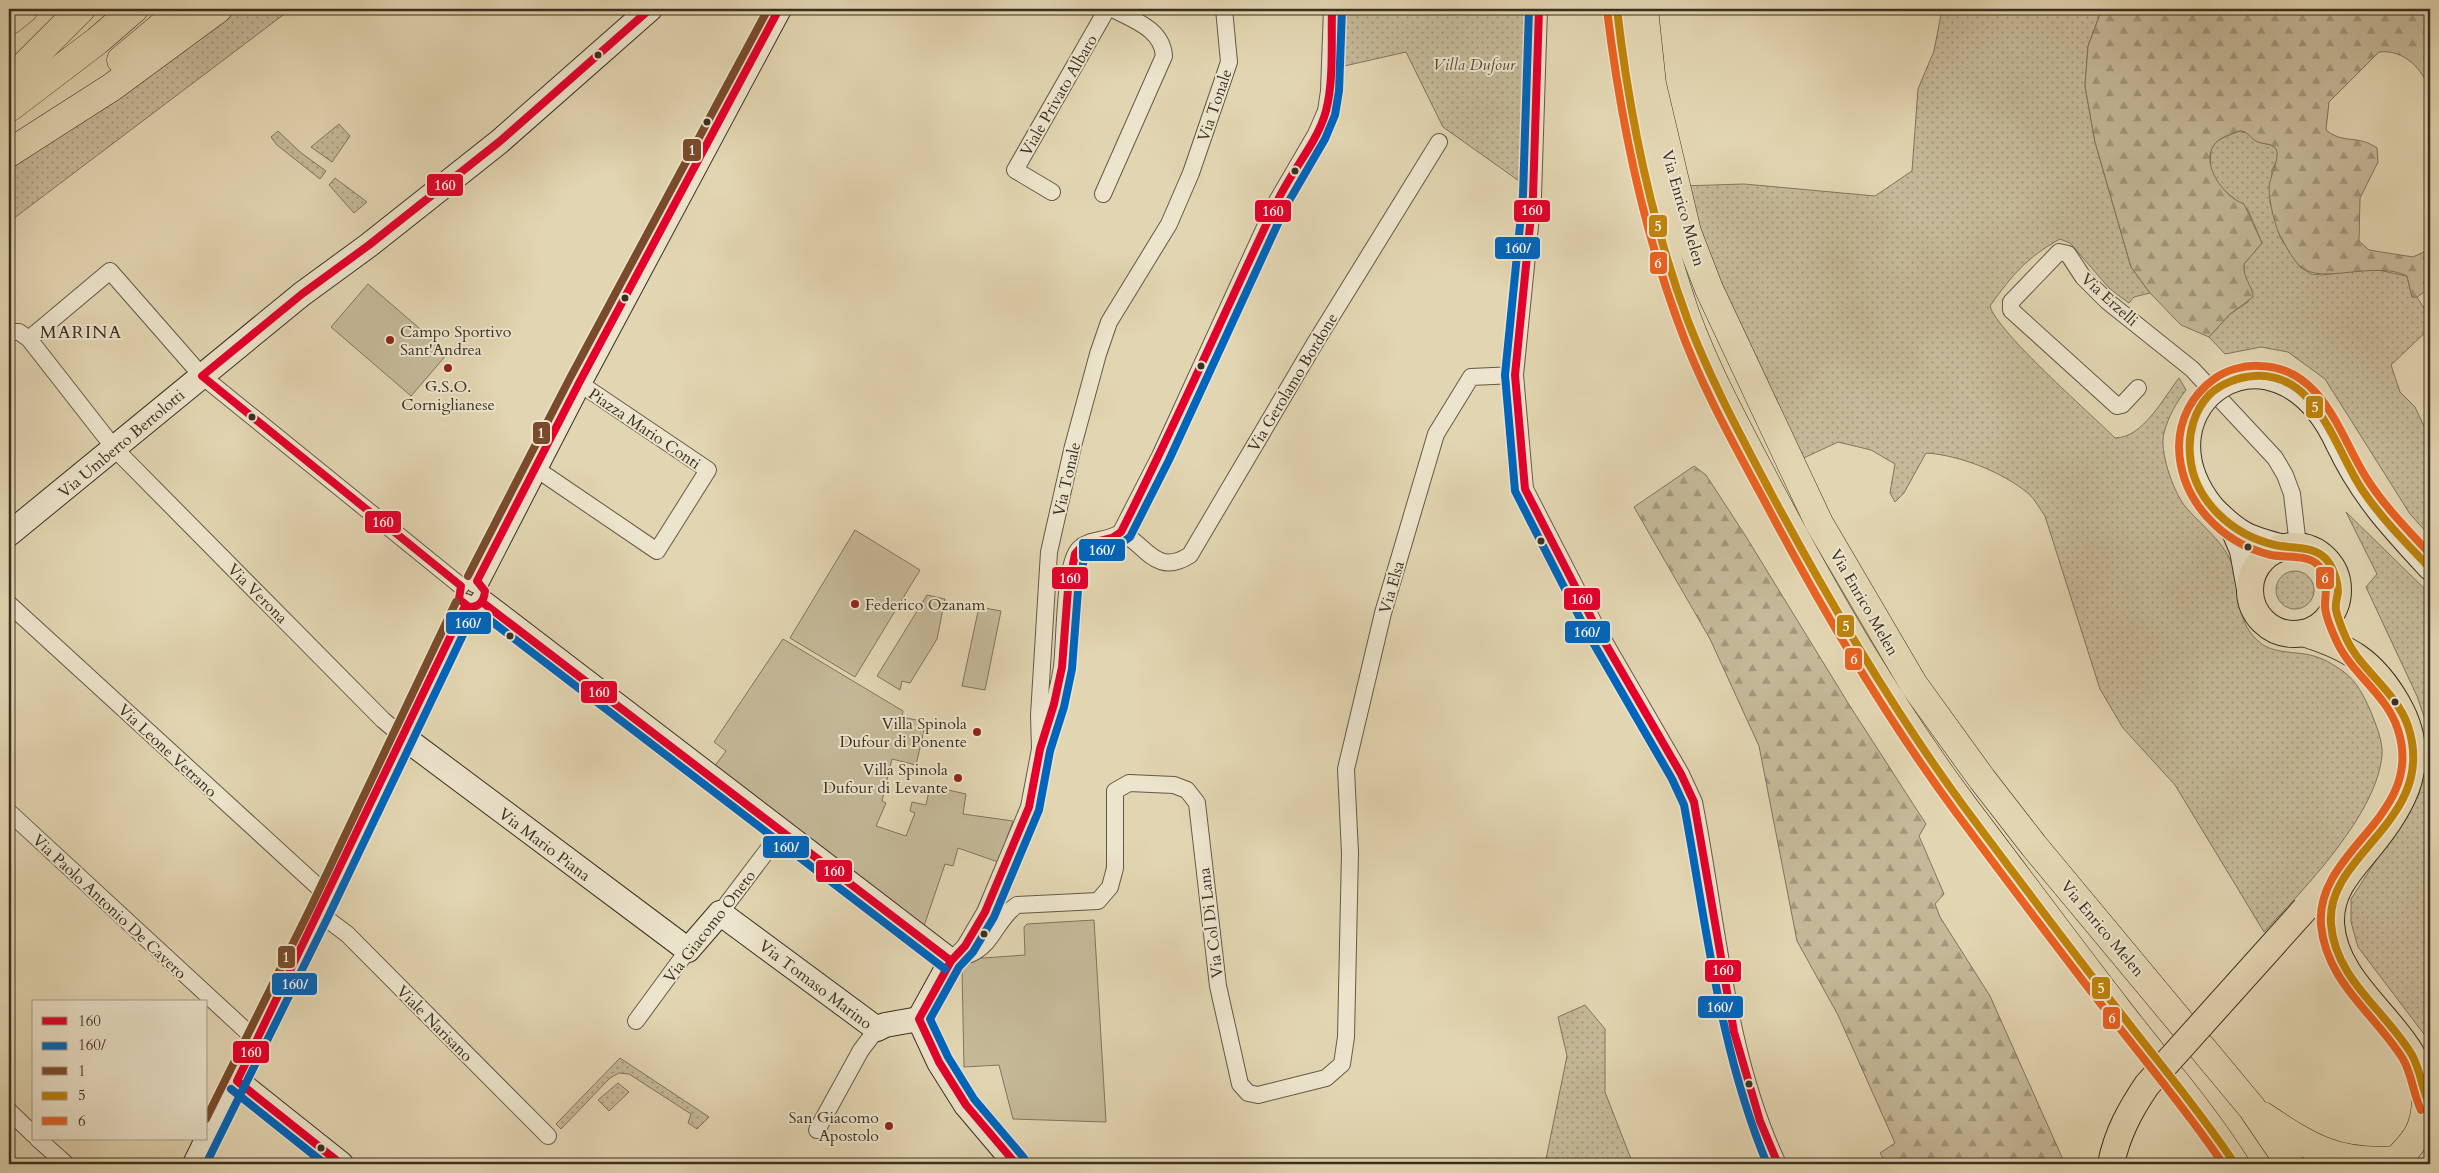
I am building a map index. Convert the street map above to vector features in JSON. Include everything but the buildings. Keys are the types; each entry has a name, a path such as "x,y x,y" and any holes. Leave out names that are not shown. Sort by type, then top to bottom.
{"highway":[{"path":"9,22 24,9"},
{"path":"9,81 81,9"},
{"path":"9,108 134,9"},
{"path":"9,146 103,75 182,9"},
{"path":"9,153 112,87 218,9"},
{"name":"Via Enrico Melen","path":"1617,9 1622,56 1641,160 1680,298 1721,397 1797,542 1895,706 1962,804 2118,1010 2217,1135 2235,1164"},
{"name":"Via Enrico Melen","path":"1644,9 1652,84 1687,232 1709,289 1819,522 1914,686 1982,779 2034,846 2252,1108"},
{"path":"2252,1108 2290,1134 2320,1151 2356,1160 2395,1162 2410,1147 2420,1133 2428,1102"},
{"path":"2252,1108 2290,1164"}],"main road":[{"path":"2291,546 2312,550 2325,558 2333,570 2338,584 2338,598 2335,606 2323,623 2311,631 2303,633 2282,633 2268,627 2258,617 2251,604 2249,589 2259,562 2271,552 2291,546"},
{"path":"2335,606 2355,654"},
{"path":"2303,633 2337,644 2355,654 2383,684 2401,710 2409,732 2413,761 2407,790 2396,813 2344,877 2334,894 2332,931 2337,950 2348,970 2368,1000 2412,1054 2421,1076 2428,1102"},
{"path":"2111,1164 2115,1143 2128,1114 2147,1085 2305,909 2344,877"}],"street":[{"name":"Via Umberto Bertolotti","path":"9,534 302,294 369,245 499,142 650,9"},
{"path":"208,1138 323,904 471,594 579,383 779,9"},
{"name":"Viale Privato Albaro","path":"1052,192 1015,170 1107,9"},
{"path":"1103,194 1164,56 1163,45 1154,32 1113,9"},
{"name":"Via Tonale","path":"956,956 986,912 1029,806 1040,749 1039,715 1049,552 1073,446 1098,354 1109,322 1169,224 1191,173 1229,62 1224,9"},
{"path":"1040,749 1054,704 1062,667 1068,589 1075,554 1084,545 1112,538 1121,532 1160,456 1277,201 1316,134 1326,111 1329,91 1332,9"},
{"path":"1539,9 1534,196 1515,375 1525,488 1593,621 1681,774 1694,802 1734,1028 1759,1125 1778,1164"},
{"name":"Via Gerolamo Bordone","path":"1121,532 1137,541 1146,554 1166,562 1176,562 1190,555 1314,343 1440,142"},
{"name":"Via Erzelli","path":"2138,388 2122,406 2117,406 2011,310 2011,302 2059,252 2068,254 2083,277 2107,301 2192,369 2275,458 2285,475 2292,494 2291,546"},
{"path":"9,332 19,332 29,339 110,271 202,376 471,594 782,831 956,956 919,1019 940,1062 966,1105 1016,1164"},
{"name":"Via Verona","path":"29,339 115,449 383,720 402,736"},
{"name":"Via Elsa","path":"1350,852 1346,768 1383,612 1436,434 1471,377 1515,375"},
{"path":"2291,546 2249,536 2232,527 2212,507 2195,482 2190,469 2188,445 2190,432 2198,410 2205,400 2236,379 2258,376 2283,381 2300,393 2318,410 2328,423 2356,480 2369,500 2430,568"},
{"name":"Piazza Mario Conti","path":"535,468 657,551 708,470 579,383"},
{"path":"2232,527 2242,551 2249,589"},
{"name":"Via Leone Vetrano","path":"9,604 323,904"},
{"name":"Via Mario Piana","path":"402,736 688,950"},
{"name":"Via Col Di Lana","path":"956,956 970,954 983,947 1008,913 1017,905 1098,901 1110,887 1114,868 1115,791 1129,783 1174,785 1187,790 1197,803 1218,986 1240,1084 1248,1093 1258,1095 1326,1078 1342,1064 1346,1037 1350,852"},
{"name":"Via Paolo Antonio De Cavero","path":"9,812 256,1040"},
{"name":"Via Giacomo Oneto","path":"636,1021 688,950 720,913 782,831"},
{"name":"Viale Narisano","path":"323,904 347,934 548,1136"},
{"name":"Via Tomaso Marino","path":"720,913 877,1029 885,1025 919,1019"},
{"path":"817,1130 861,1050 877,1029"},
{"path":"237,1080 341,1164"},
{"path":"9,1112 32,1133"},
{"path":"39,1140 66,1164"},
{"path":"195,1164 207,1140"}],"green space":[{"path":"232,9 291,9 9,222 9,171 49,139"},
{"name":"Villa Dufour","path":"1342,9 1531,9 1526,186 1443,127 1406,52 1340,67"},
{"path":"1942,9 2102,9 2088,46 2085,86 2095,142 2131,267 2150,293 2134,297 2129,303 2110,289 2070,243 2060,239 2029,260 1990,306 1996,318 2026,353 2115,438 2125,436 2144,424 2179,378 2186,390 2170,416 2164,433 2163,450 2165,460 2176,490 2184,505 2219,543 2230,560 2234,570 2245,624 2257,640 2269,648 2315,656 2344,672 2360,690 2377,728 2382,755 2377,778 2367,802 2353,826 2318,873 2264,932 2175,785 2123,728 2100,689 2045,516 2031,496 1994,472 1966,461 1939,454 1926,453 1904,493 1895,502 1890,493 1895,464 1871,450 1838,442 1793,463 1702,259 1682,186 1744,184 1875,196 1912,171 1918,89 1934,51"},
{"path":"2102,9 2430,9 2430,91 2423,75 2411,62 2397,54 2379,52 2329,102 2326,130 2333,135 2363,141 2377,148 2378,162 2360,198 2359,241 2369,250 2413,257 2430,249 2430,288 2417,297 2412,297 2407,276 2394,272 2380,270 2322,274 2310,272 2301,267 2279,234 2271,207 2269,188 2277,157 2276,149 2272,145 2256,141 2245,132 2239,131 2218,141 2212,149 2210,159 2217,181 2234,199 2244,204 2262,243 2244,264 2245,274 2253,297 2230,314 2209,337 2181,325 2150,293 2131,267 2095,142 2085,86 2088,46"},
{"path":"339,124 350,136 332,162 311,147"},
{"path":"278,131 300,152 326,171 320,179 277,145 271,137"},
{"path":"2240,131 2247,133 2258,142 2271,145 2277,149 2279,156 2272,170 2270,202 2280,237 2300,267 2311,274 2322,275 2373,269 2407,276 2412,297 2417,297 2430,318 2430,328 2391,365 2400,392 2415,407 2430,439 2430,536 2410,514 2325,379 2288,352 2261,347 2225,354 2209,337 2230,314 2248,302 2252,290 2244,278 2244,264 2262,243 2248,210 2220,187 2210,169 2211,149 2214,143"},
{"path":"335,178 367,202 354,213 329,185"},
{"name":"Campo Sportivo Sant'Andrea","path":"368,284 448,353 411,396 331,327"},
{"path":"1694,466 1706,475 1745,535 1848,703 1926,824 1919,836 1944,894 1935,904 1940,917 1990,996 2065,1164 1886,1164 1880,1153 1895,1143 1838,1015 1797,941 1759,746 1710,639 1634,507"},
{"path":"2346,512 2430,594 2430,1042 2358,947 2351,922 2351,899 2419,794 2427,756 2428,728 2417,696 2366,587 2377,574"},
{"name":"Federico Ozanam","path":"855,530 920,570 855,677 790,638"},
{"path":"2295,571 2309,576 2314,590 2309,604 2295,609 2281,604 2276,590 2281,576"},
{"path":"927,595 945,599 937,639 910,683 902,681 900,690 877,676"},
{"path":"979,607 1001,611 985,690 962,686"},
{"path":"783,639 903,711 902,717 926,722 916,765 892,759 882,801 886,803 876,826 906,836 915,813 910,811 912,802 926,805 930,786 966,794 963,814 1013,821 998,862 958,848 953,866 945,864 924,926 714,767 726,751 714,742"},
{"path":"1094,920 1106,1122 1013,1119 999,1065 964,1067 962,969 970,959 1025,955 1024,927 1027,924"},
{"path":"1585,1005 1605,1029 1605,1092 1633,1164 1545,1164 1567,1056 1558,1017"},
{"path":"620,1058 709,1117 697,1129 688,1123 691,1114 629,1074 619,1073 610,1078 561,1129 556,1124"},
{"path":"618,1083 629,1092 609,1111 598,1100"}],"transit line":[{"name":"160","path":"650,9 499,142 369,245 302,294 202,376 461,586 459,599 469,607 479,605 484,598 485,591 477,581 579,383 779,9"},
{"name":"1","path":"468,576 570,378 768,9"},
{"name":"160","path":"1016,1164 966,1105 939,1062 919,1019 951,961 965,946 985,912 1029,807 1040,749 1054,704 1062,667 1068,589 1075,554 1083,545 1112,538 1121,532 1282,192 1322,123 1329,99 1332,60 1332,9"},
{"name":"160/","path":"1024,1158 974,1099 948,1057 930,1019 959,967 973,952 994,917 1039,810 1050,751 1064,707 1072,669 1078,590 1084,559 1088,554 1116,547 1130,537 1169,460 1286,206 1325,139 1335,115 1339,91 1342,9"},
{"name":"160/","path":"1529,9 1523,195 1505,375 1515,491 1588,634 1672,779 1684,805 1716,987 1726,1032 1737,1076 1767,1164"},
{"name":"160","path":"1539,9 1533,196 1515,375 1525,489 1597,629 1681,774 1694,802 1734,1032 1760,1121 1778,1164"},
{"name":"5","path":"1617,9 1628,88 1643,167 1652,206 1675,283 1688,321 1727,409 1772,495 1816,576 1863,655 1938,771 2105,994 2196,1109 2235,1164"},
{"name":"6","path":"1607,10 1625,129 1653,246 1678,322 1696,368 1741,458 1832,622 1904,739 1957,814 2077,973 2185,1111 2223,1164"},
{"name":"6","path":"2421,1110 2403,1059 2353,996 2332,964 2325,945 2321,925 2324,898 2334,875 2384,810 2397,786 2402,760 2398,730 2386,706 2350,663 2336,640 2325,610 2326,585 2324,575 2318,565 2308,559 2271,555 2236,541 2220,530 2195,501 2181,466 2179,447 2181,427 2193,400 2214,379 2224,373 2242,367 2260,366 2282,369 2300,378 2327,407 2357,462 2381,499 2430,554"},
{"name":"5","path":"2430,568 2370,501 2353,474 2322,416 2309,399 2294,386 2276,378 2254,376 2236,379 2225,384 2214,390 2204,400 2193,423 2190,439 2190,455 2198,487 2218,513 2244,533 2275,545 2309,549 2326,559 2336,579 2338,588 2336,610 2346,638 2360,661 2395,702 2408,726 2413,759 2408,787 2396,811 2345,876 2334,899 2331,924 2335,944 2352,978 2412,1055 2430,1106"},
{"name":"1","path":"208,1115 310,909 456,602"},
{"name":"160","path":"482,602 951,961"},
{"name":"160","path":"341,1164 237,1081 465,606"},
{"name":"160/","path":"206,1164 328,917 471,618 482,614 945,969"},
{"name":"160/","path":"231,1089 325,1164"}],"place":[{"name":"Campo Sportivo Sant'Andrea","path":"390,340"},
{"name":"G.S.O. Corniglianese","path":"448,368"},
{"name":"Federico Ozanam","path":"855,604"},
{"name":"Villa Spinola Dufour di Ponente","path":"977,732"},
{"name":"Villa Spinola Dufour di Levante","path":"958,778"},
{"name":"San Giacomo Apostolo","path":"889,1126"}],"district":[{"name":"MARINA","path":"81,332"}]}
